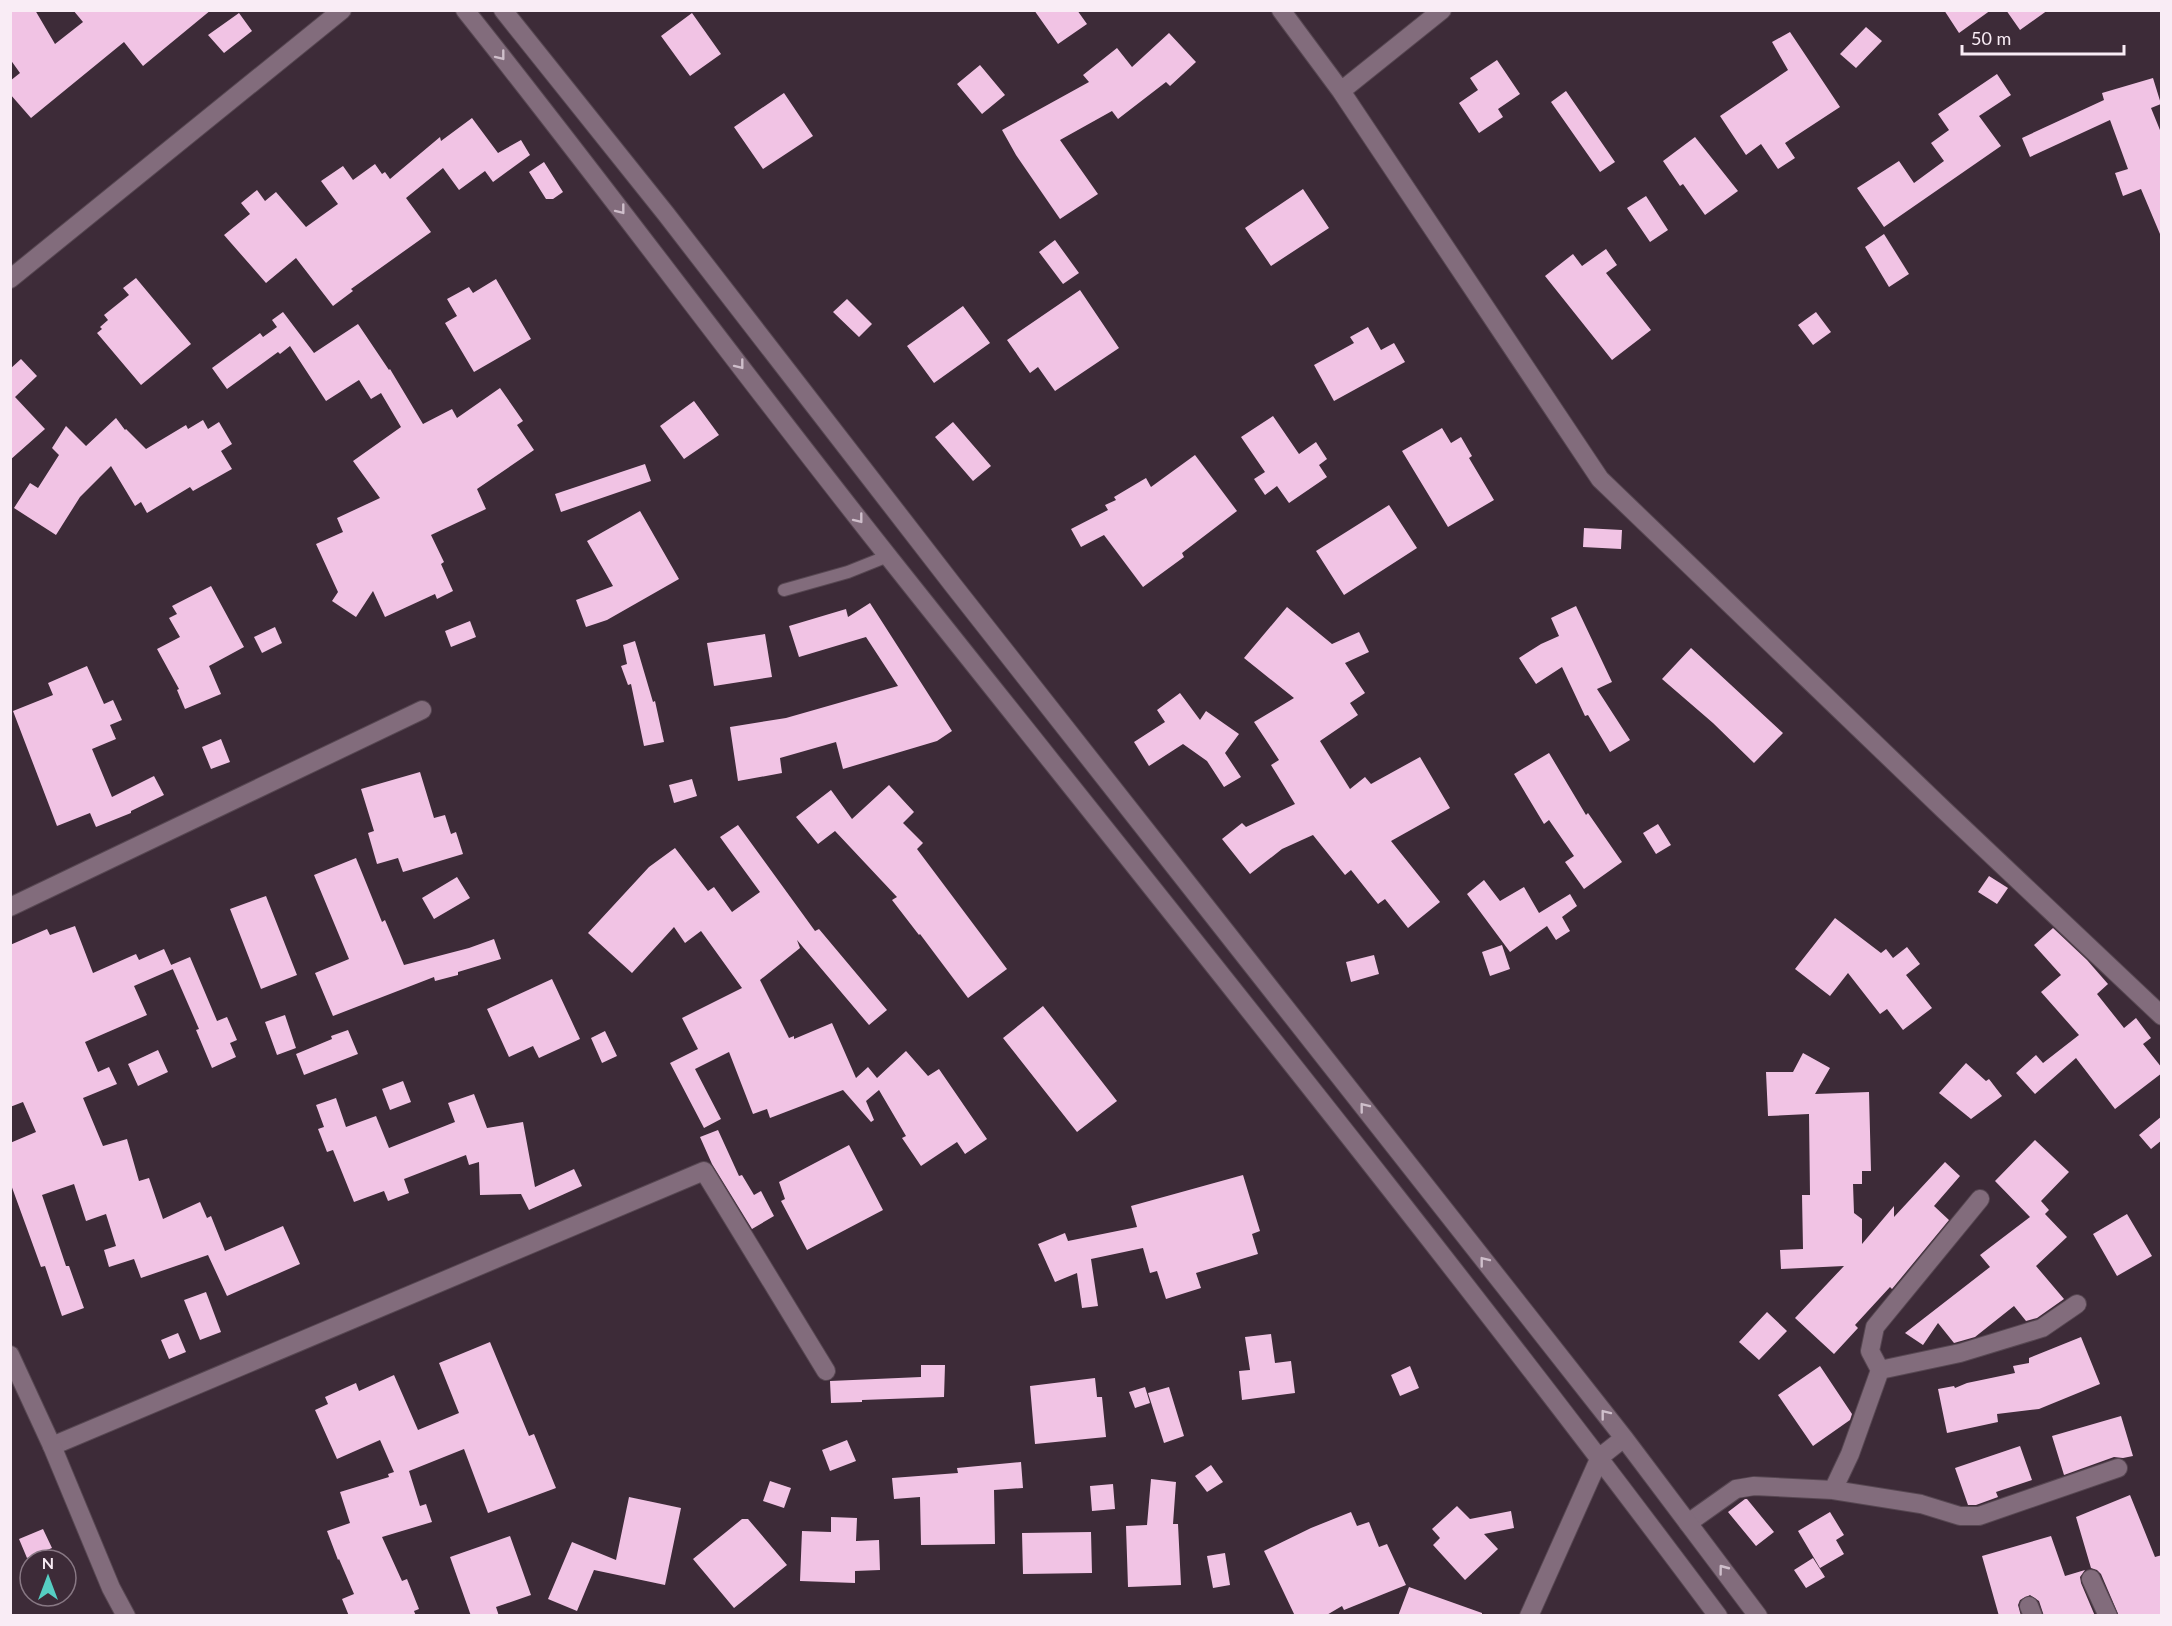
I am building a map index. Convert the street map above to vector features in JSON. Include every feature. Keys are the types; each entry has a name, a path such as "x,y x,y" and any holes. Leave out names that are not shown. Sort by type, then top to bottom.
{"street":[{"path":"10,279 342,10"},
{"path":"465,10 888,556 1141,872 1600,1457 1718,1616"},
{"path":"1281,10 1341,91 1600,479 2162,1016"},
{"path":"1341,91 1442,10"},
{"path":"509,13 975,613 1624,1438 1758,1616"},
{"path":"691,300 718,282"},
{"path":"10,907 422,710"},
{"path":"52,1446 704,1171 826,1371"},
{"path":"1833,1490 1850,1454 1880,1370 1869,1351 1875,1327 1980,1199"},
{"path":"1880,1370 1960,1353 2042,1328 2077,1304"},
{"path":"10,1355 52,1446 111,1588 126,1616"},
{"path":"1529,1616 1600,1457 1624,1438"},
{"path":"1688,1523 1736,1490 1754,1486 1833,1490 1921,1504 1960,1516 1979,1516 2118,1468"},
{"path":"2091,1579 2108,1616"}],"lane":[{"path":"784,590 848,572 888,556"}],"building":[{"path":"10,10 35,10 55,44 83,22 73,10 211,10 143,66 124,42 31,118 10,94 10,81 20,73 10,59"},
{"path":"1034,10 1077,10 1087,24 1058,44"},
{"path":"1944,10 1991,10 1959,33"},
{"path":"2006,10 2048,10 2020,30"},
{"path":"239,13 252,31 224,53 208,35"},
{"path":"692,13 721,54 690,76 661,36"},
{"path":"1866,27 1882,41 1856,68 1840,54"},
{"path":"1790,32 1840,107 1785,143 1795,158 1778,169 1761,144 1746,155 1720,116 1788,70 1772,42"},
{"path":"1169,33 1196,62 1170,86 1166,82 1118,119 1112,111 1060,140 1098,194 1060,219 1016,155 1002,130 1089,82 1083,75 1117,48 1132,67"},
{"path":"1497,60 1520,94 1498,109 1503,117 1479,133 1459,103 1478,90 1470,78"},
{"path":"980,65 1005,95 982,114 957,84"},
{"path":"1997,74 2011,95 1979,116 2001,146 1884,227 1857,188 1899,161 1914,183 1944,161 1931,143 1949,130 1938,114"},
{"path":"2153,78 2161,104 2151,108 2162,135 2162,233 2160,234 2141,189 2123,196 2115,173 2128,169 2110,120 2030,157 2022,138 2104,100 2102,93"},
{"path":"1566,91 1615,162 1600,172 1551,102"},
{"path":"784,93 813,136 763,169 734,127"},
{"path":"472,118 498,153 521,140 530,155 493,182 485,171 459,190 443,168 406,198 431,232 351,289 353,291 333,306 296,258 266,283 224,235 250,214 241,203 257,190 265,201 276,192 306,227 338,204 321,181 343,166 353,180 375,164 382,174 385,172 390,179 440,137 441,141"},
{"path":"1695,137 1738,191 1705,215 1683,184 1680,186 1663,161"},
{"path":"544,162 563,192 553,199 546,199 529,172"},
{"path":"1303,189 1329,228 1271,266 1245,228"},
{"path":"1646,196 1668,230 1650,242 1627,208"},
{"path":"1884,234 1909,274 1889,287 1865,247"},
{"path":"1055,240 1079,273 1063,284 1039,252"},
{"path":"1606,249 1617,265 1606,273 1651,330 1612,360 1545,276 1573,254 1582,266"},
{"path":"136,278 191,344 141,385 97,333 108,320 104,315 129,295 123,288"},
{"path":"496,279 531,339 474,372 445,323 457,316 447,299 469,287 473,293"},
{"path":"1080,290 1119,348 1055,391 1038,367 1030,373 1007,340"},
{"path":"847,299 872,324 859,337 833,312"},
{"path":"963,306 990,343 934,383 907,346"},
{"path":"283,312 314,353 358,324 390,369 423,424 452,409 457,418 500,388 523,421 517,425 534,450 477,489 486,509 431,535 444,562 441,564 453,591 437,599 435,594 385,617 373,591 356,617 332,601 338,592 316,544 343,532 337,518 380,498 353,461 401,427 381,393 371,399 359,380 326,401 290,346 280,354 278,352 227,389 212,368 260,333 263,337 277,327 272,320"},
{"path":"1816,312 1831,332 1813,345 1798,325"},
{"path":"1368,327 1381,350 1394,343 1405,362 1334,401 1314,365 1354,343 1350,337"},
{"path":"21,359 37,376 15,397 45,429 10,460 10,369"},
{"path":"694,401 719,435 684,459 660,426"},
{"path":"1273,416 1299,454 1316,442 1327,459 1319,465 1327,477 1289,503 1277,486 1265,495 1254,479 1265,472 1241,437"},
{"path":"116,418 125,430 146,449 186,425 188,429 203,420 208,429 219,422 232,444 221,451 232,469 193,491 190,487 147,513 141,502 135,506 111,466 80,497 56,535 14,508 30,483 38,488 59,455 52,448 66,426 86,446"},
{"path":"953,422 991,466 973,481 935,437"},
{"path":"1442,428 1451,443 1461,437 1472,456 1469,458 1494,500 1448,527 1402,451"},
{"path":"1195,455 1237,511 1182,553 1184,557 1143,587 1104,535 1081,547 1071,529 1108,510 1105,505 1116,500 1114,497 1146,478 1151,487"},
{"path":"645,464 651,481 561,512 555,494"},
{"path":"1389,505 1417,548 1344,595 1316,551"},
{"path":"640,511 679,579 607,620 586,627 576,600 613,586 587,541"},
{"path":"1584,528 1622,530 1621,549 1583,547"},
{"path":"211,586 244,647 209,666 221,694 185,709 177,690 179,689 157,649 180,637 169,618 177,614 172,606"},
{"path":"870,603 952,731 937,741 843,769 836,742 780,758 782,773 738,781 730,727 786,718 898,686 866,637 799,657 789,626 846,609 848,617"},
{"path":"1576,606 1612,682 1597,689 1630,740 1610,752 1588,715 1585,716 1562,667 1536,684 1519,658 1559,636 1551,618"},
{"path":"1287,607 1332,644 1359,632 1369,652 1345,663 1365,693 1350,703 1358,715 1320,741 1350,789 1365,777 1371,784 1420,757 1450,808 1391,841 1440,902 1408,928 1385,899 1378,904 1351,870 1345,875 1313,835 1282,849 1250,874 1222,839 1242,823 1246,827 1295,804 1271,765 1279,760 1254,722 1294,698 1244,658"},
{"path":"470,621 476,637 451,647 445,631"},
{"path":"275,627 282,643 262,653 254,637"},
{"path":"765,634 772,677 714,686 707,643"},
{"path":"635,641 653,702 655,701 664,742 644,746 631,684 628,685 621,666 627,664 623,645"},
{"path":"1691,648 1783,733 1754,763 1713,723 1662,679"},
{"path":"87,666 104,704 113,700 122,720 110,725 116,739 92,749 112,797 154,776 164,795 131,813 96,827 90,813 57,826 13,711 53,695 48,683"},
{"path":"1180,693 1200,720 1206,711 1239,734 1225,753 1241,777 1224,787 1207,761 1183,744 1149,766 1134,742 1165,722 1157,710"},
{"path":"221,739 230,762 211,769 202,747"},
{"path":"1549,753 1586,815 1588,813 1622,862 1584,889 1565,862 1574,856 1549,820 1544,824 1514,774"},
{"path":"420,772 434,818 445,815 451,834 456,832 463,854 403,872 398,858 377,864 368,833 374,831 361,789"},
{"path":"692,779 697,796 674,803 669,785"},
{"path":"889,785 914,812 903,823 923,843 917,849 1007,969 968,998 892,900 897,897 835,831 818,844 796,817 831,790 852,819"},
{"path":"1658,824 1671,845 1656,854 1643,833"},
{"path":"738,825 815,931 819,929 887,1010 869,1025 797,940 800,948 760,980 789,1038 794,1036 794,1039 832,1023 856,1078 868,1067 877,1078 906,1051 928,1076 939,1069 987,1139 965,1154 957,1142 921,1166 902,1138 906,1136 879,1090 866,1101 874,1120 871,1122 843,1090 770,1118 767,1109 753,1114 729,1052 695,1069 721,1119 704,1128 670,1063 698,1049 682,1018 742,988 701,931 685,943 674,927 632,973 588,933 649,867 675,848 708,891 714,887 732,912 760,892 720,837"},
{"path":"356,858 382,922 385,920 404,965 494,939 501,959 458,972 458,975 435,981 434,977 333,1016 315,973 349,959 314,875"},
{"path":"1989,876 2008,888 1997,904 1978,892"},
{"path":"457,877 470,898 434,919 422,898"},
{"path":"1484,880 1500,901 1524,887 1539,913 1570,894 1577,906 1562,917 1570,931 1556,940 1547,926 1510,952 1467,894"},
{"path":"266,896 297,975 261,989 230,909"},
{"path":"1835,918 1881,953 1886,949 1893,958 1907,947 1920,964 1906,975 1932,1008 1903,1030 1887,1009 1880,1014 1848,973 1830,996 1795,969"},
{"path":"75,926 93,973 136,954 139,960 164,949 173,969 134,986 147,1015 85,1042 98,1072 109,1067 117,1084 83,1098 103,1146 127,1139 139,1181 149,1178 163,1219 200,1202 207,1218 211,1216 225,1251 283,1226 300,1264 227,1296 208,1255 141,1278 134,1259 109,1267 104,1250 116,1246 106,1214 86,1221 74,1184 42,1195 66,1266 69,1266 84,1308 62,1316 45,1266 41,1267 10,1182 10,1143 36,1132 23,1102 10,1107 10,945 47,929 50,935"},
{"path":"2053,928 2087,960 2108,984 2097,994 2124,1028 2136,1018 2151,1038 2143,1044 2162,1068 2162,1073 2115,1109 2076,1058 2035,1094 2016,1073 2036,1055 2043,1063 2079,1035 2041,992 2061,975 2034,945"},
{"path":"1502,945 1510,969 1490,976 1482,952"},
{"path":"1374,955 1379,974 1351,982 1346,962"},
{"path":"190,957 217,1021 227,1017 237,1040 230,1043 236,1057 212,1068 196,1030 199,1029 171,965"},
{"path":"552,979 580,1039 539,1058 533,1046 509,1057 487,1009"},
{"path":"1043,1006 1117,1101 1077,1132 1003,1038"},
{"path":"285,1015 296,1048 277,1055 265,1022"},
{"path":"348,1030 358,1054 304,1075 296,1054"},
{"path":"605,1031 617,1056 602,1063 591,1038"},
{"path":"158,1050 168,1072 138,1086 128,1064"},
{"path":"1803,1053 1830,1068 1815,1094 1869,1092 1871,1171 1862,1171 1862,1184 1853,1184 1854,1213 1862,1219 1862,1244 1894,1206 1894,1217 1945,1162 1960,1176 1934,1206 1949,1220 1892,1289 1890,1287 1855,1325 1858,1328 1834,1354 1795,1318 1844,1266 1781,1269 1780,1250 1803,1249 1802,1195 1810,1195 1809,1114 1768,1116 1766,1072 1793,1072"},
{"path":"1966,1063 1986,1081 1989,1079 2002,1096 1971,1119 1939,1093"},
{"path":"403,1081 411,1102 390,1110 382,1089"},
{"path":"474,1094 487,1128 523,1122 535,1187 574,1169 582,1186 529,1210 521,1194 480,1195 479,1162 469,1165 466,1155 404,1179 409,1193 388,1201 384,1191 354,1202 333,1150 327,1152 318,1129 324,1127 316,1105 336,1098 346,1127 376,1116 389,1148 455,1122 448,1103"},
{"path":"2162,1116 2162,1140 2151,1149 2139,1135"},
{"path":"718,1130 739,1176 742,1175 754,1195 761,1191 774,1216 752,1229 712,1164 700,1137"},
{"path":"2035,1140 2069,1172 2041,1201 2049,1210 2045,1214 2067,1237 2036,1266 2064,1299 2037,1318 2026,1321 2014,1306 1975,1337 1954,1343 1938,1323 1923,1345 1905,1333 1990,1267 1980,1255 2030,1217 1995,1181"},
{"path":"849,1145 883,1210 807,1250 781,1201 785,1199 779,1182"},
{"path":"1243,1175 1260,1231 1252,1234 1258,1254 1196,1273 1201,1288 1166,1299 1157,1271 1150,1273 1143,1248 1091,1259 1098,1306 1082,1308 1077,1273 1055,1282 1038,1244 1065,1233 1068,1241 1137,1227 1131,1206"},
{"path":"2127,1214 2152,1256 2117,1276 2093,1234"},
{"path":"206,1292 221,1332 200,1340 184,1300"},
{"path":"1767,1312 1787,1331 1759,1360 1739,1342"},
{"path":"178,1333 186,1352 169,1359 161,1340"},
{"path":"1271,1334 1275,1363 1291,1361 1295,1393 1242,1400 1239,1371 1250,1370 1245,1337"},
{"path":"2081,1337 2100,1384 2039,1409 1997,1414 1998,1422 1947,1433 1938,1389 1954,1386 1955,1388 1967,1383 2015,1373 2013,1366 2029,1363 2029,1358"},
{"path":"490,1342 529,1436 534,1434 556,1488 488,1513 464,1449 409,1471 420,1506 426,1504 432,1522 382,1537 402,1581 407,1579 419,1609 414,1611 416,1616 349,1616 342,1599 354,1594 327,1531 350,1523 340,1492 389,1477 388,1474 394,1472 380,1440 337,1459 315,1410 328,1404 325,1397 356,1383 359,1391 394,1375 418,1430 459,1413 439,1363"},
{"path":"921,1365 945,1365 944,1397 831,1403 830,1381 921,1377"},
{"path":"1410,1366 1419,1388 1400,1396 1391,1375"},
{"path":"1820,1366 1852,1414 1850,1420 1813,1446 1778,1395"},
{"path":"1095,1378 1097,1397 1102,1397 1106,1437 1035,1444 1030,1386"},
{"path":"1145,1387 1150,1403 1135,1408 1129,1392"},
{"path":"1169,1387 1184,1436 1164,1443 1148,1393"},
{"path":"2121,1416 2133,1456 2114,1457 2064,1475 2052,1436"},
{"path":"847,1440 856,1461 830,1471 822,1450"},
{"path":"2020,1446 2032,1480 1996,1492 1998,1497 1976,1505 1968,1505 1955,1468"},
{"path":"1021,1462 1023,1488 994,1490 995,1544 921,1545 920,1497 894,1499 892,1478 958,1473 957,1468"},
{"path":"1211,1465 1223,1482 1207,1492 1195,1476"},
{"path":"1151,1479 1176,1482 1173,1524 1178,1524 1181,1585 1128,1587 1126,1526 1147,1525"},
{"path":"770,1481 791,1488 784,1508 763,1501"},
{"path":"1113,1484 1115,1509 1092,1511 1090,1486"},
{"path":"2130,1495 2155,1557 2162,1555 2162,1616 2119,1616 2101,1574 2091,1568 2076,1517"},
{"path":"629,1497 681,1508 665,1585 594,1570 577,1611 548,1599 572,1542 616,1560"},
{"path":"1745,1499 1774,1532 1756,1546 1728,1512"},
{"path":"1457,1506 1470,1519 1511,1511 1514,1528 1484,1534 1498,1549 1465,1580 1433,1545 1440,1538 1432,1529"},
{"path":"1351,1512 1357,1526 1369,1522 1379,1547 1387,1544 1406,1585 1344,1610 1342,1606 1325,1616 1295,1616 1264,1551"},
{"path":"1830,1512 1844,1535 1836,1540 1844,1554 1820,1568 1798,1531"},
{"path":"831,1517 857,1518 856,1541 879,1540 880,1570 855,1571 855,1583 800,1581 802,1531 831,1532"},
{"path":"742,1519 748,1519 787,1565 734,1608 693,1559"},
{"path":"43,1529 52,1548 23,1548 19,1539"},
{"path":"1091,1532 1092,1573 1023,1574 1022,1533"},
{"path":"510,1536 531,1595 496,1607 499,1616 471,1616 450,1557"},
{"path":"2051,1536 2065,1576 2085,1570 2080,1577 2081,1583 2095,1616 2044,1616 2039,1601 2030,1595 2020,1600 2018,1605 2021,1616 1999,1616 1982,1556"},
{"path":"1225,1553 1230,1585 1213,1588 1207,1556"},
{"path":"1813,1558 1825,1577 1806,1588 1794,1570"},
{"path":"1409,1587 1482,1613 1482,1616 1398,1616"}]}
